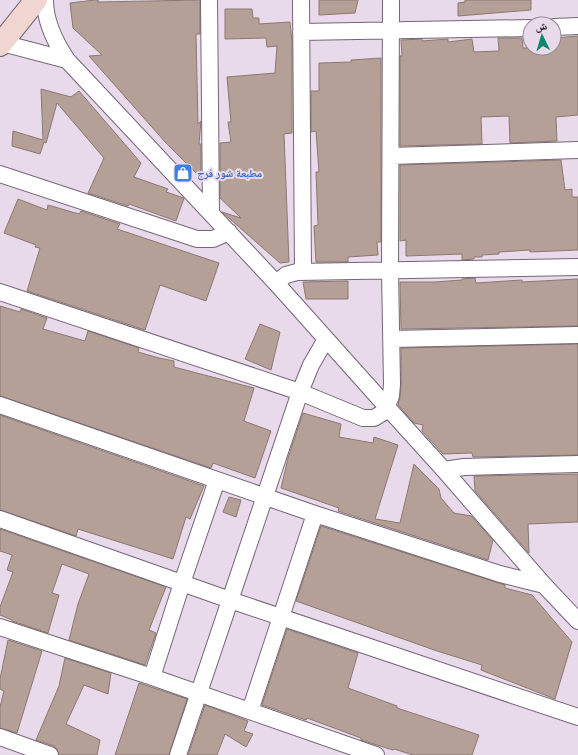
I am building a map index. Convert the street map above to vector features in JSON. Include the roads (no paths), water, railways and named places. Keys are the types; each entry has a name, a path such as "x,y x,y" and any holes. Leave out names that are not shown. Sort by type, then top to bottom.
{"main road":[{"path":"1,44 37,1"}],"street":[{"path":"208,0 211,212"},
{"path":"301,0 303,272"},
{"path":"0,292 300,392 362,418 374,418 384,412 391,396 392,384 390,271 391,0"},
{"path":"37,1 46,15 54,39 67,60 276,283 444,470 544,585 578,621"},
{"path":"562,27 578,26"},
{"path":"301,32 522,28"},
{"path":"1,44 67,60"},
{"path":"391,156 578,150"},
{"path":"0,174 197,239 213,239 229,232"},
{"path":"276,283 286,275 303,272 578,267"},
{"path":"392,339 578,335"},
{"path":"178,755 300,392 311,365 326,339"},
{"path":"0,404 315,514 500,574 544,585"},
{"path":"444,470 464,467 578,464"},
{"path":"152,677 217,480"},
{"path":"250,711 315,514"},
{"path":"0,519 230,600 578,717"},
{"path":"0,628 152,677 376,755"},
{"path":"0,737 50,755"}],"place":[{"name":"مطبعة شور فرج","path":"183,173"}]}
